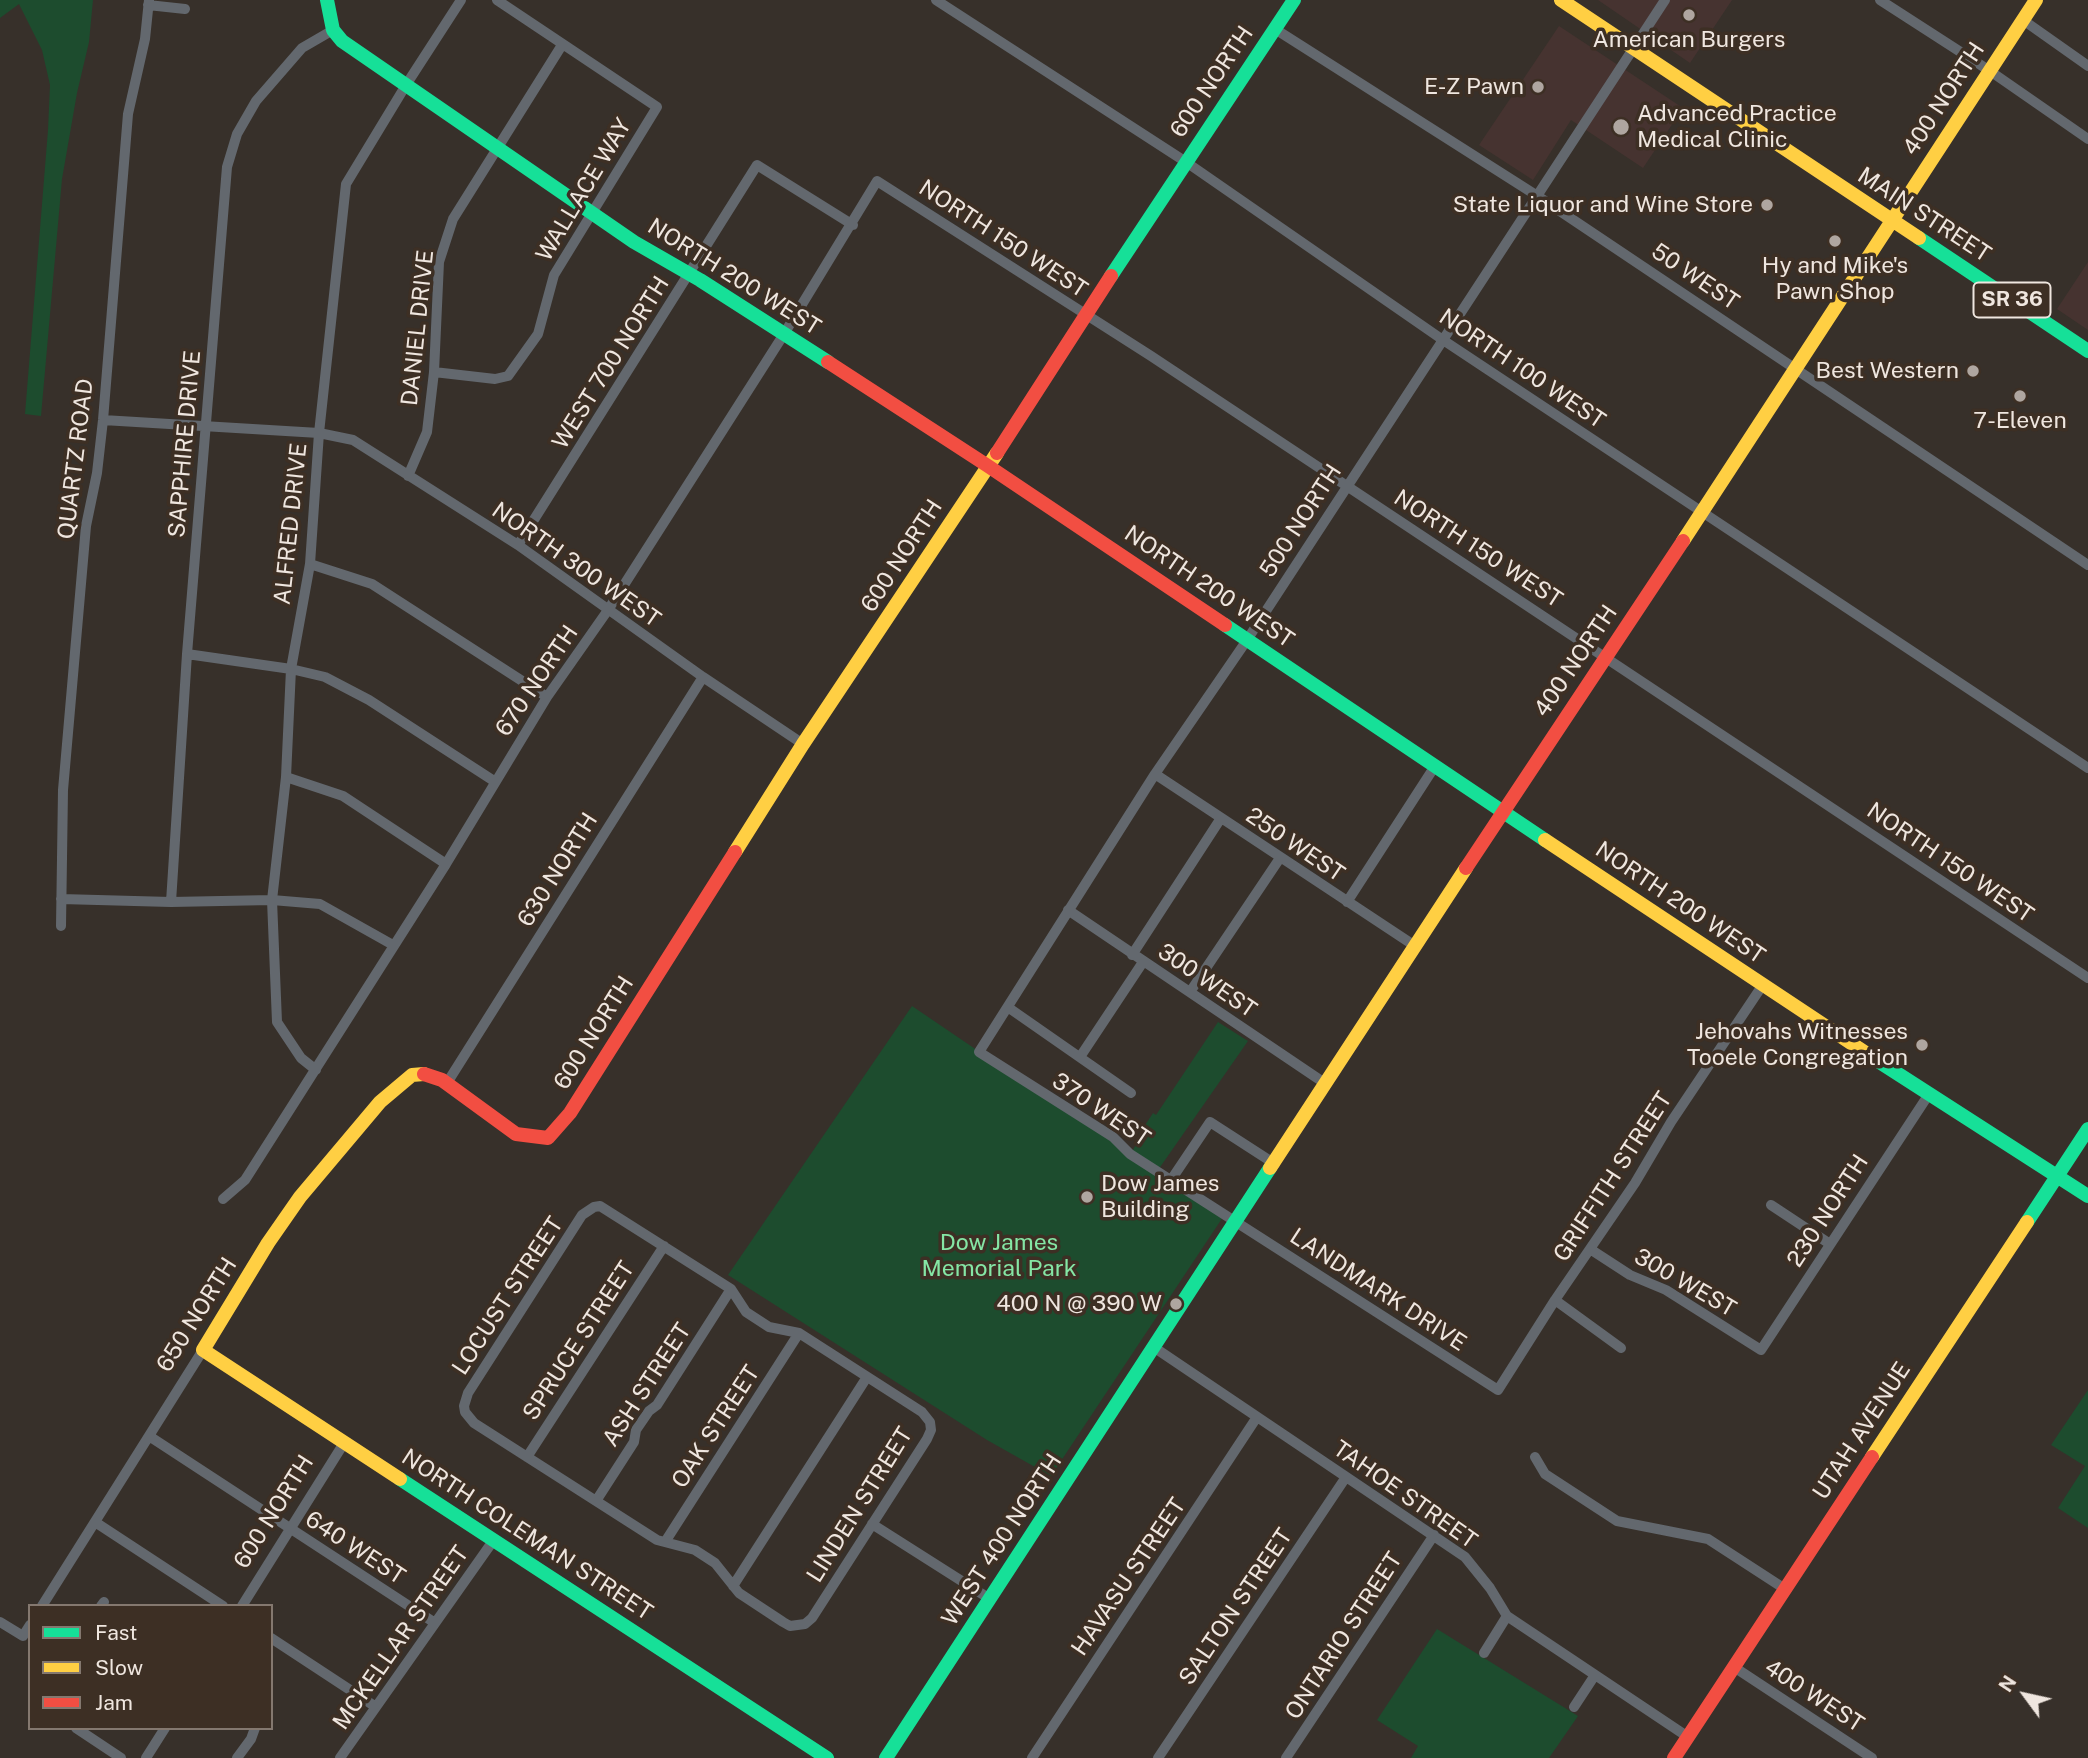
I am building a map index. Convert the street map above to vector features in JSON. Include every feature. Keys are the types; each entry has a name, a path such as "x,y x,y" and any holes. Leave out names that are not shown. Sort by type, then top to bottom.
{"main road":[{"path":"327,0 333,30"},
{"name":"600 NORTH","path":"447,1083 516,1134 548,1138 570,1113 803,744 1294,0"},
{"name":"MAIN STREET","path":"1560,0 2088,351"},
{"name":"400 NORTH","path":"1155,1348 1503,811 1703,512 2036,0"},
{"name":"NORTH 200 WEST","path":"333,30 342,41 634,242 690,274 988,466 1762,986 2088,1196"},
{"name":"650 NORTH","path":"203,1350 275,1232 308,1187 380,1102 402,1081 421,1073 447,1083"},
{"name":"UTAH AVENUE","path":"1674,1758 2088,1129"},
{"name":"WEST 400 NORTH","path":"886,1758 1155,1348"},
{"name":"NORTH COLEMAN STREET","path":"203,1350 827,1758"}],"street":[{"name":"ALFRED DRIVE","path":"316,1070 301,1058 277,1022 272,900 286,777 291,669 310,564 319,433 346,184 461,0"},
{"path":"497,0 562,45"},
{"name":"NORTH 100 WEST","path":"936,0 1186,162 1444,340 2088,768"},
{"name":"500 NORTH","path":"979,1052 1155,774 1247,640 1539,197 1665,0"},
{"path":"1880,0 2088,139"},
{"path":"148,2 185,9"},
{"name":"QUARTZ ROAD","path":"61,926 64,778 86,526 97,473 103,420 128,114 145,39 148,2"},
{"path":"2023,20 2088,66"},
{"name":"50 WEST","path":"1275,29 1539,197 2088,565"},
{"name":"SAPPHIRE DRIVE","path":"171,902 187,654 227,167 237,134 256,101 302,48 333,30"},
{"name":"WALLACE WAY","path":"435,372 495,379 508,376 538,334 554,275 657,107 562,45"},
{"name":"DANIEL DRIVE","path":"408,476 427,432 435,372 439,262 453,219 562,45"},
{"name":"WEST 700 NORTH","path":"518,545 757,165 853,225"},
{"name":"NORTH 150 WEST","path":"877,181 1346,486 2088,978"},
{"name":"670 NORTH","path":"223,1199 245,1180 316,1070 547,697 608,610 853,225 877,181"},
{"name":"NORTH 300 WEST","path":"103,420 319,433 354,440 518,545 703,677 803,744"},
{"path":"310,564 372,584 547,697"},
{"path":"187,654 291,669 325,677 369,700 494,781"},
{"name":"630 NORTH","path":"447,1083 703,677"},
{"path":"1347,902 1435,766"},
{"name":"250 WEST","path":"1155,774 1415,946"},
{"path":"286,777 343,796 446,864"},
{"path":"1132,955 1220,818"},
{"path":"1190,992 1280,858"},
{"path":"61,899 171,902 272,900 320,904 393,945"},
{"name":"300 WEST","path":"1068,910 1326,1084"},
{"path":"1080,1057 1143,962"},
{"name":"GRIFFITH STREET","path":"1497,1390 1762,986"},
{"path":"1009,1007 1131,1093"},
{"name":"370 WEST","path":"979,1052 1113,1138 1122,1148 1237,1223"},
{"name":"230 NORTH","path":"1760,1350 1929,1094"},
{"path":"1171,1180 1210,1122 1275,1164"},
{"path":"1772,1205 1830,1244"},
{"name":"LINDEN STREET","path":"594,1207 600,1206 607,1210 731,1289 746,1312 769,1328 799,1333 922,1412 930,1422 928,1439 812,1618 805,1624 798,1627 783,1622 738,1593 733,1586"},
{"name":"LOCUST STREET","path":"527,1457 474,1423 464,1412 468,1393 582,1215 594,1207"},
{"name":"LANDMARK DRIVE","path":"1237,1223 1497,1390"},
{"name":"SPRUCE STREET","path":"527,1457 664,1246"},
{"name":"300 WEST","path":"1590,1249 1630,1275 1666,1290 1760,1350"},
{"name":"ASH STREET","path":"596,1501 634,1442 636,1430 649,1411 657,1405 731,1289"},
{"path":"1555,1300 1621,1348"},
{"name":"OAK STREET","path":"665,1542 799,1333"},
{"name":"TAHOE STREET","path":"1155,1348 1465,1557 1490,1588 1507,1616 1688,1737"},
{"name":"650 NORTH","path":"43,1604 203,1350"},
{"path":"527,1457 657,1540 695,1550 705,1556 715,1563 733,1586 867,1377"},
{"name":"HAVASU STREET","path":"1032,1758 1257,1417"},
{"name":"640 WEST","path":"149,1436 435,1623"},
{"name":"600 NORTH","path":"243,1604 344,1443"},
{"path":"1535,1457 1545,1474 1617,1521 1708,1539 1785,1589"},
{"name":"SALTON STREET","path":"1158,1758 1346,1477"},
{"path":"95,1522 220,1604"},
{"path":"872,1524 990,1600"},
{"name":"ONTARIO STREET","path":"1286,1758 1434,1535"},
{"name":"MCKELLAR STREET","path":"340,1758 493,1541"},
{"path":"1484,1653 1507,1616"},
{"path":"0,1622 23,1636 28,1628"},
{"path":"273,1639 376,1707"},
{"name":"400 WEST","path":"1734,1667 1872,1758"},
{"path":"1574,1707 1595,1675"},
{"path":"79,1730 121,1758"},
{"path":"146,1758 164,1730"},
{"path":"237,1758 251,1739 253,1730"}],"shaded area":[{"path":"1598,0 1732,0 1690,63"},
{"path":"1559,26 1683,108 1643,168 1571,120 1533,180 1479,145"},
{"path":"2088,262 2088,330 2057,309"}],"green space":[{"path":"0,0 93,0 89,42 62,179 41,416 25,414 50,85 42,50 19,4 0,18"},
{"name":"Dow James Memorial Park","path":"912,1006 1130,1154 1138,1142 1136,1139 1153,1113 1156,1115 1218,1022 1248,1041 1156,1173 1223,1217 1051,1476 987,1440 728,1275"},
{"path":"2088,1390 2088,1528 2058,1508 2085,1466 2051,1445"},
{"path":"1437,1629 1578,1716 1549,1758 1411,1758 1418,1746 1377,1720"}],"traffic: fast":[{"path":"327,0 333,30 342,41 634,242 700,280 828,362"},
{"path":"1111,276 1294,0"},
{"path":"1919,238 2088,351"},
{"path":"1225,625 1545,840"},
{"path":"1878,1061 2088,1196"},
{"path":"2027,1222 2088,1129"},
{"path":"886,1758 1270,1168"},
{"path":"400,1479 827,1758"}],"traffic: slow":[{"path":"1561,0 1919,238"},
{"path":"1683,541 2036,0"},
{"path":"735,852 803,744 997,453"},
{"path":"1545,840 1878,1061"},
{"path":"1270,1168 1466,868"},
{"path":"400,1479 203,1350 268,1243 300,1197 380,1102 412,1075 424,1074"},
{"path":"1872,1457 2027,1222"}],"traffic: jam":[{"path":"997,453 1111,276"},
{"path":"828,362 1225,625"},
{"path":"1466,868 1683,541"},
{"path":"424,1074 442,1080 516,1134 548,1138 570,1113 735,852"},
{"path":"1674,1758 1872,1457"}],"place":[{"name":"American Burgers","path":"1689,15"},
{"name":"E-Z Pawn","path":"1538,87"},
{"name":"Advanced Practice Medical Clinic","path":"1621,127"},
{"name":"State Liquor and Wine Store","path":"1767,205"},
{"name":"Hy and Mike's Pawn Shop","path":"1835,241"},
{"name":"Best Western","path":"1973,371"},
{"name":"7-Eleven","path":"2020,396"},
{"name":"Jehovahs Witnesses Tooele Congregation","path":"1922,1045"},
{"name":"Dow James Building","path":"1087,1197"},
{"name":"400 N @ 390 W","path":"1176,1304"}]}
